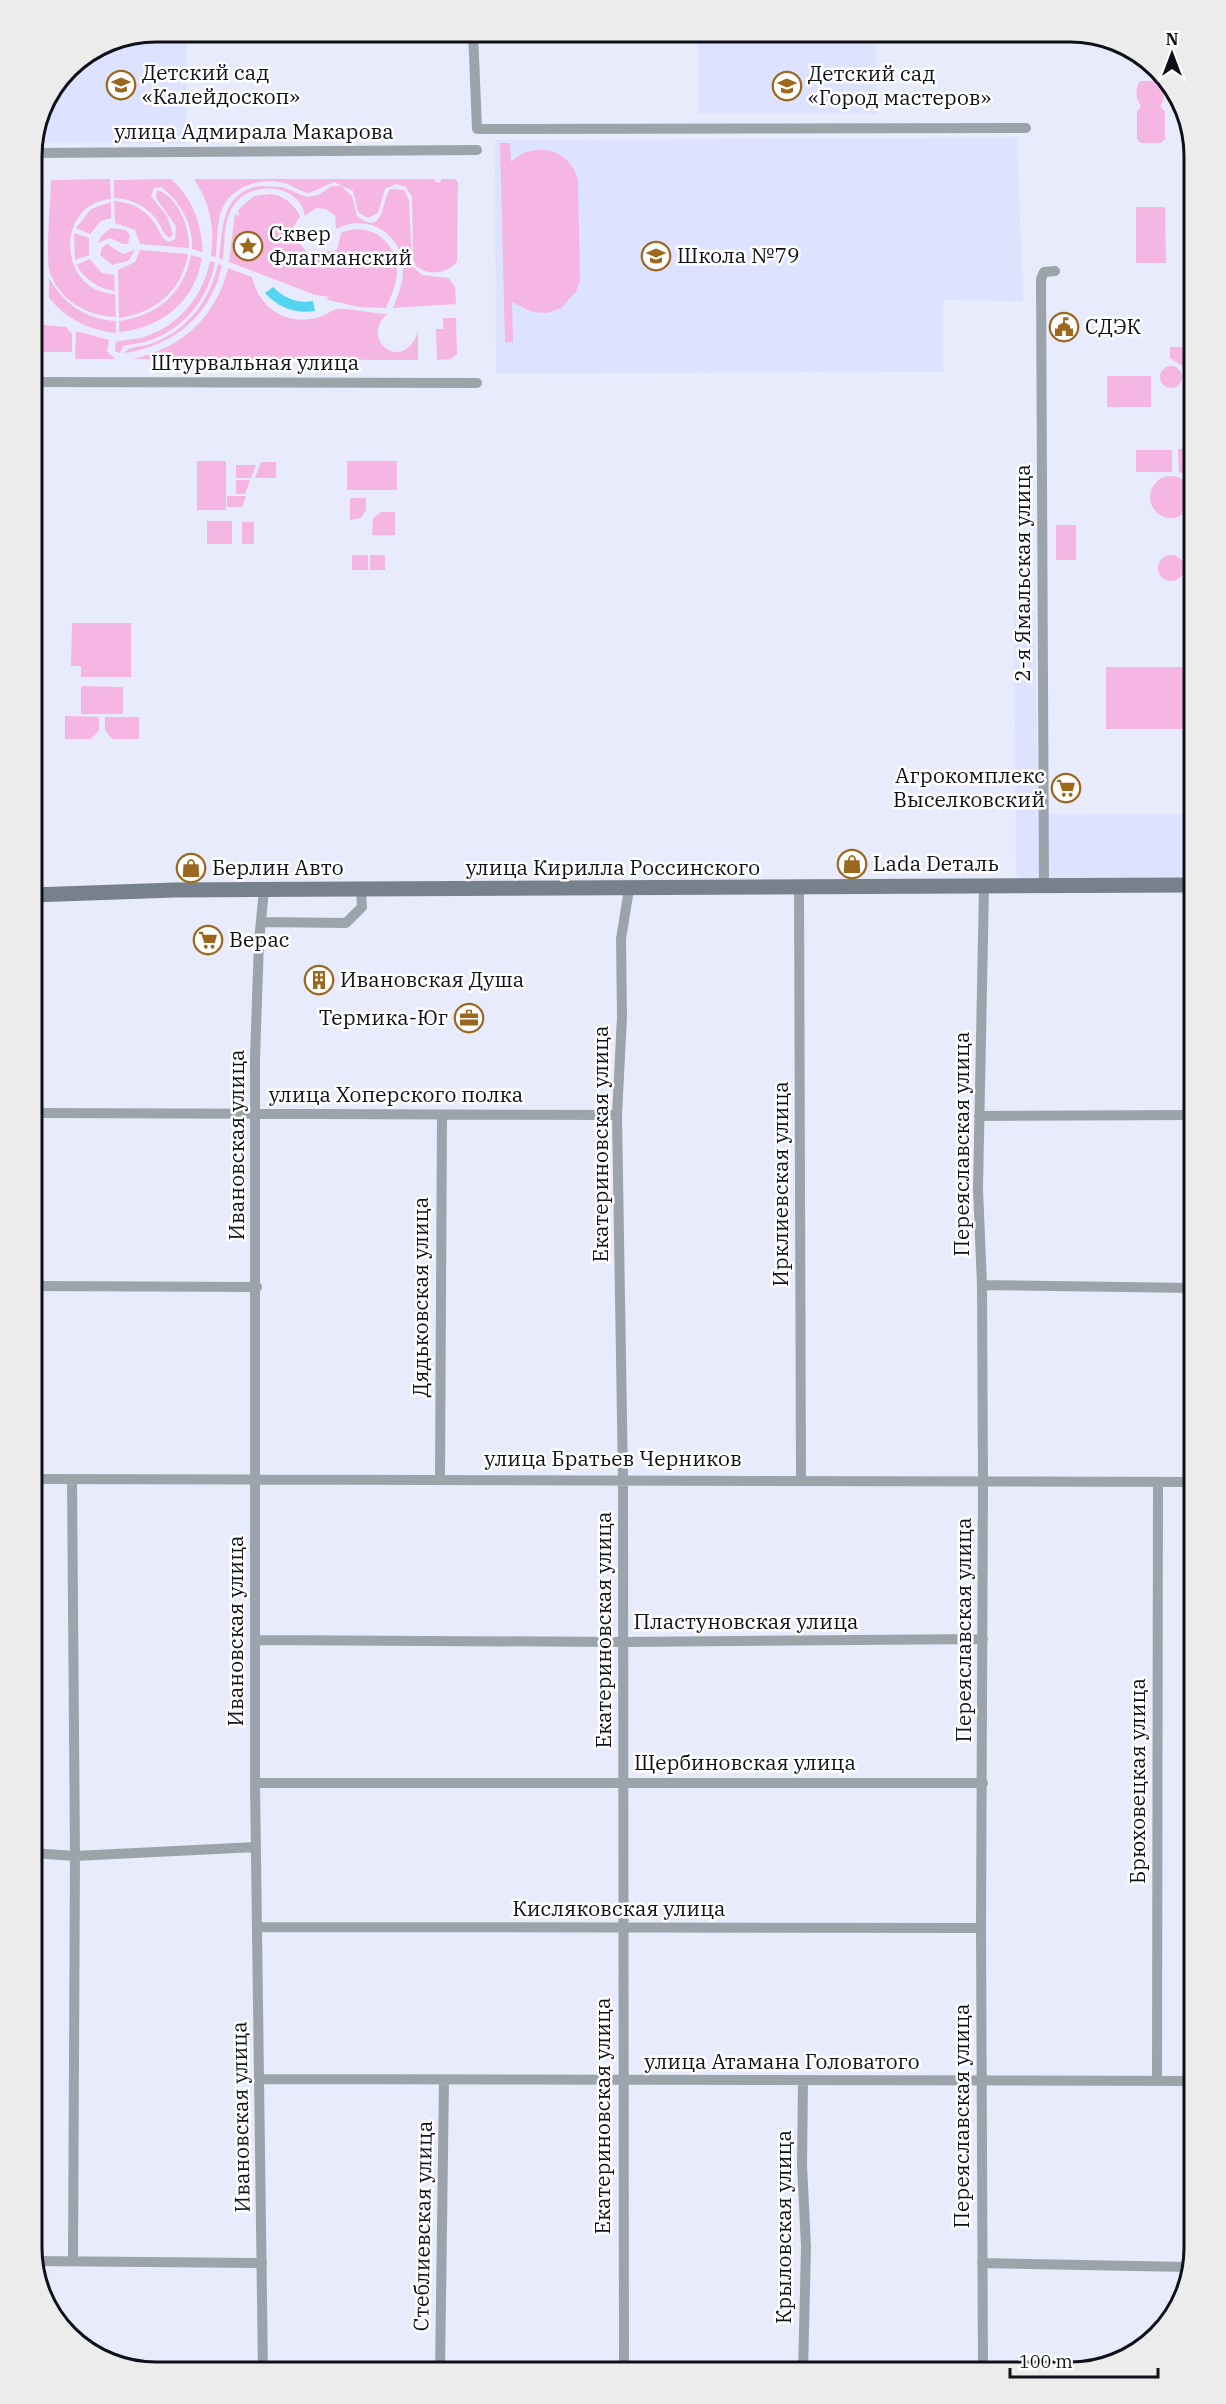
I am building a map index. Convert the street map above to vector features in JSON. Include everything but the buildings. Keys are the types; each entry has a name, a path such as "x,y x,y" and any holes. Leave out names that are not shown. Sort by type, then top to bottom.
{"main road":[{"name":"улица Кирилла Россинского","path":"42,895 264,890 1184,885"}],"street":[{"path":"473,42 477,129 1026,128"},
{"name":"улица Адмирала Макарова","path":"42,153 477,150"},
{"name":"2-я Ямальская улица","path":"1044,886 1041,279 1044,272 1055,271"},
{"name":"Штурвальная улица","path":"42,382 477,383"},
{"name":"Переяславская улица","path":"983,2362 981,1928 983,1482 982,1285 978,1189 984,887"},
{"name":"Ирклиевская улица","path":"799,888 801,1480"},
{"name":"Екатериновская улица","path":"624,2362 622,1929 624,1642 617,1115 622,1017 621,939 629,889"},
{"name":"Ивановская улица","path":"263,2362 261,2079 255,1783 257,1640 255,1478 256,996 264,890"},
{"path":"261,922 346,923 362,907 361,890"},
{"name":"улица Хоперского полка","path":"42,1113 617,1115"},
{"name":"Дядьковская улица","path":"440,1478 442,1115"},
{"path":"979,1116 1184,1115"},
{"path":"982,1285 1184,1288"},
{"path":"42,1286 257,1287"},
{"name":"улица Братьев Черников","path":"42,1479 440,1478 1184,1482"},
{"path":"72,1480 75,1856 73,2261"},
{"name":"Брюховецкая улица","path":"1157,2081 1158,1482"},
{"name":"Пластуновская улица","path":"257,1640 624,1642 983,1639"},
{"name":"Щербиновская улица","path":"255,1783 983,1783"},
{"path":"42,1854 75,1856 256,1847"},
{"name":"Кисляковская улица","path":"257,1927 981,1928"},
{"name":"улица Атамана Головатого","path":"261,2079 623,2082 1184,2081"},
{"name":"Стеблиевская улица","path":"440,2362 444,2081"},
{"name":"Крыловская улица","path":"803,2082 802,2164 806,2247 803,2362"},
{"path":"43,2261 262,2263"},
{"path":"982,2263 1182,2267"}],"shaded area":[{"name":"Детский сад «Калейдоскоп»","path":"186,42 186,143 43,143 48,119 61,93 75,75 93,61 112,51 134,44"},
{"name":"Детский сад «Город мастеров»","path":"698,42 876,42 877,114 698,114"},
{"path":"1142,81 1142,84 1158,84 1164,92 1160,106 1165,112 1165,139 1161,143 1141,143 1137,139 1137,112 1141,106 1137,90 1138,84"},
{"name":"Школа №79","path":"1017,138 1023,301 943,300 943,372 496,373 495,140"},
{"path":"500,143 510,143 511,162 530,151 550,151 559,155 574,169 578,180 580,280 576,292 561,308 547,313 532,312 512,302 513,342 505,342"},
{"path":"110,179 111,199 92,204 80,216 72,231 70,248 74,264 82,279 96,290 115,294 116,317 95,314 68,299 50,273 48,255 51,180"},
{"path":"171,179 185,195 198,221 203,252 192,249 191,231 180,206 161,187 154,188 151,196 167,216 173,234 170,238 164,234 148,210 129,200 114,198 114,180"},
{"path":"194,179 435,179 435,182 441,182 441,179 455,179 458,182 457,261 449,269 438,272 426,271 416,266 413,258 412,197 406,187 396,184 385,189 378,213 368,218 358,212 353,191 334,182 310,193 285,183 265,182 245,186 230,197 224,205 220,215 216,257 211,256 212,225 204,197"},
{"path":"259,186 282,187 307,197 318,195 332,186 341,186 352,196 357,216 366,222 373,223 381,215 390,189 404,190 409,200 412,266 422,275 449,278 455,287 456,304 393,308 402,283 403,267 401,255 389,235 370,225 359,223 336,229 335,216 326,209 316,208 305,216 301,205 285,191 263,189 252,192 242,197 234,205 226,224 223,260 219,258 223,224 231,204 237,196"},
{"path":"157,190 164,193 177,206 185,222 189,248 140,244 135,230 115,223 114,201 127,203 139,208 149,216 162,236 169,242 175,239 176,226 156,198"},
{"path":"271,194 292,204 298,212 300,216 292,235 309,254 337,250 341,233 351,230 362,229 380,236 393,251 397,271 395,285 386,308 359,307 325,299 330,297 315,295 229,262 235,214 239,216 238,210 254,196"},
{"path":"111,202 111,218 101,221 90,234 76,228 91,209"},
{"path":"1136,207 1165,207 1166,263 1136,263"},
{"path":"111,228 126,230 130,235 128,244 110,238 98,243 101,236"},
{"path":"74,233 89,238 89,255 75,260"},
{"path":"107,244 123,254 135,250 128,261 112,265 100,255 102,248"},
{"path":"140,250 188,254 180,279 165,298 144,311 119,318 118,270 135,262"},
{"path":"191,255 202,258 198,273 192,287 174,310 149,325 119,332 119,321 145,314 167,300 182,281"},
{"path":"90,259 102,273 114,275 115,291 92,282 76,265"},
{"path":"210,261 215,262 207,287 194,310 185,319 163,335 148,341 123,346 120,353 115,351 116,342 157,332 188,308 202,286"},
{"path":"218,264 222,265 217,283 209,299 188,325 174,336 159,343 124,353 129,349 163,339 185,323 209,290"},
{"path":"228,268 252,277 261,298 268,306 286,317 307,319 340,309 387,314 379,324 378,334 381,342 387,349 395,352 404,351 412,344 418,331 418,360 133,359 167,347 194,328 215,301"},
{"path":"49,278 61,295 76,308 95,317 116,321 116,333 87,326 63,312 49,298"},
{"path":"443,318 456,318 457,354 451,359 437,360 436,329 443,329"},
{"path":"42,325 66,327 72,334 72,352 42,352"},
{"path":"76,331 109,340 107,351 115,359 75,359"},
{"path":"1170,347 1184,347 1184,367 1170,358"},
{"path":"1171,366 1179,369 1182,377 1179,385 1171,388 1163,385 1160,377 1163,369"},
{"path":"1107,376 1151,376 1151,407 1107,407"},
{"path":"1178,449 1184,449 1184,473 1179,473"},
{"path":"1136,450 1172,450 1172,472 1136,472"},
{"path":"197,461 226,461 226,510 197,510"},
{"path":"347,461 397,461 397,490 347,490"},
{"path":"261,462 276,462 276,478 255,478"},
{"path":"236,465 256,465 251,478 236,478"},
{"path":"1171,476 1184,481 1184,513 1171,518 1163,516 1156,512 1152,505 1150,497 1152,489 1156,482 1163,478"},
{"path":"236,480 250,480 245,494 236,494"},
{"path":"227,496 246,496 242,507 227,507"},
{"path":"350,498 366,498 366,510 361,518 350,520"},
{"path":"381,512 395,512 395,535 372,535 373,518"},
{"path":"207,521 232,521 232,544 207,544"},
{"path":"242,522 254,522 254,544 242,544"},
{"path":"1056,525 1076,525 1076,560 1056,560"},
{"path":"352,555 368,555 368,570 352,570"},
{"path":"370,555 385,555 385,570 370,570"},
{"path":"1171,555 1180,559 1184,568 1180,577 1171,581 1162,577 1158,568 1162,559"},
{"path":"1014,611 1035,611 1038,814 1184,814 1184,879 1021,879 1016,874"},
{"path":"72,623 131,623 131,677 81,677 81,666 71,666"},
{"path":"1106,667 1184,667 1184,729 1106,729"},
{"path":"81,686 123,687 123,714 81,714"},
{"path":"65,716 99,717 99,730 91,739 65,739"},
{"path":"105,717 139,717 139,739 112,739 105,730"}],"water":[{"path":"273,287 292,299 302,302 313,301 315,311 294,311 276,303 265,293"}],"place":[{"name":"Детский сад «Калейдоскоп»","path":"121,85"},
{"name":"Детский сад «Город мастеров»","path":"787,86"},
{"name":"Сквер Флагманский","path":"248,246"},
{"name":"Школа №79","path":"656,256"},
{"name":"СДЭК","path":"1064,327"},
{"name":"Агрокомплекс Выселковский","path":"1066,788"},
{"name":"Lada Dеталь","path":"852,864"},
{"name":"Берлин Авто","path":"191,868"},
{"name":"Верас","path":"208,940"},
{"name":"Ивановская Душа","path":"319,980"},
{"name":"Термика-Юг","path":"469,1018"}]}
